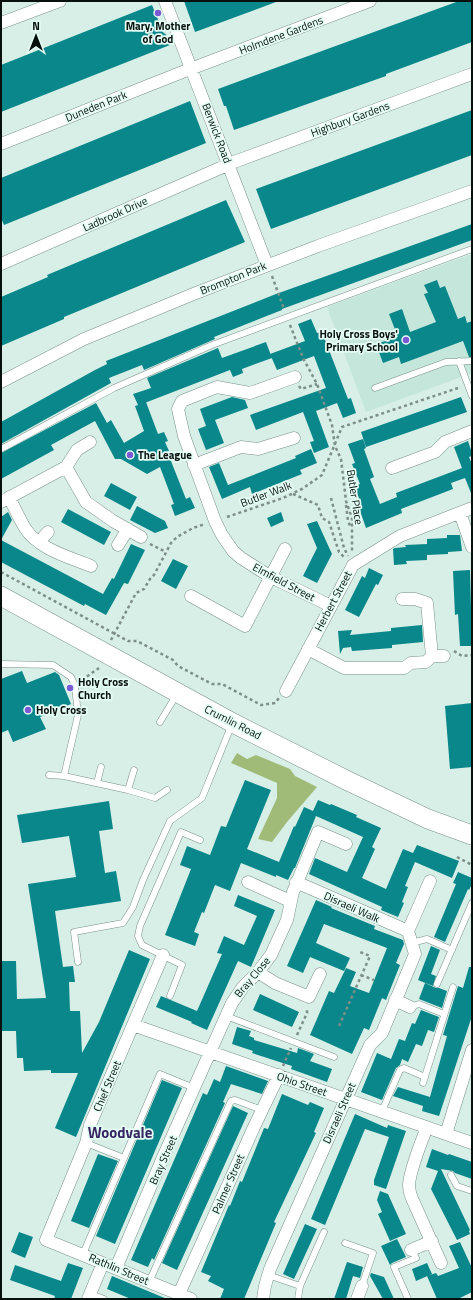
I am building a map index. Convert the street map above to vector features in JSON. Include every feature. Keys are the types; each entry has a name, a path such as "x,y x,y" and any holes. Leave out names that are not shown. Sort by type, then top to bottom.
{"main road":[{"name":"Crumlin Road","path":"1,596 103,660 178,693 233,723 348,781 428,819 472,835"}],"street":[{"path":"1,23 60,1"},
{"name":"Berwick Road","path":"165,1 267,265"},
{"name":"Holmdene Gardens","path":"192,69 370,1"},
{"name":"Duneden Park","path":"1,144 192,69"},
{"name":"Highbury Gardens","path":"229,164 472,74"},
{"name":"Ladbrook Drive","path":"1,264 229,164"},
{"name":"Brompton Park","path":"1,382 84,339 267,265 472,191"},
{"name":"Elmfield Street","path":"295,377 250,393 217,387 182,401 178,410 184,436 215,521 222,535 233,551 241,558 271,577 331,606"},
{"path":"392,468 435,452 445,442 472,431"},
{"path":"194,465 241,447 258,449 294,438"},
{"path":"90,442 77,450 67,464 5,500 25,529 39,542 91,566"},
{"path":"67,464 75,484 86,502 113,521 141,537"},
{"name":"Herbert Street","path":"286,691 353,565 400,536 472,508"},
{"path":"460,513 472,547"},
{"path":"118,545 128,530"},
{"path":"39,542 48,532"},
{"path":"191,596 245,626 285,549"},
{"path":"308,649 344,668 404,668 412,663 426,662 438,656 427,603 415,599 402,599"},
{"name":"Bray Close","path":"210,1052 236,996 271,955 281,935 288,920 290,901 296,882 318,832 346,844"},
{"path":"410,937 430,881"},
{"path":"248,882 290,901"},
{"name":"Disraeli Walk","path":"296,882 410,937"},
{"name":"Disraeli Street","path":"263,1299 267,1275 370,1045 382,1033 415,954 410,937"},
{"name":"Chief Street","path":"46,1240 86,1142 90,1125 162,956"},
{"path":"258,972 274,983 309,997 320,974"},
{"path":"395,1000 410,1007"},
{"name":"Ohio Street","path":"132,1025 346,1098 472,1143"},
{"path":"446,1134 472,1050"},
{"name":"Bray Street","path":"116,1268 210,1052"},
{"name":"Palmer Street","path":"179,1294 262,1110 279,1076"},
{"path":"427,1127 410,1177 409,1186 410,1194 442,1262"},
{"name":"Rathlin Street","path":"46,1240 191,1299"},
{"path":"412,1250 432,1241"},
{"path":"90,1296 103,1263"},
{"path":"357,1299 362,1286"}],"lane":[{"path":"1,449 114,388 212,345 472,250"},
{"path":"460,361 472,396"},
{"path":"375,388 446,362 472,361"},
{"path":"1,664 53,665 71,677 75,686 78,716 64,776"},
{"path":"160,722 178,693"},
{"path":"78,962 74,932 123,923 133,907 143,880 170,821 202,798 233,723"},
{"path":"97,783 101,767"},
{"path":"128,790 134,770"},
{"path":"49,775 64,776 97,783 155,798 167,790"},
{"path":"170,996 182,965 142,945 138,936 140,926 182,832 200,840"},
{"path":"437,984 472,903"},
{"path":"410,937 427,939 452,950"},
{"path":"382,1111 400,1070 404,1068 424,1080 453,987"},
{"path":"410,1007 419,1004 444,1014"},
{"path":"226,1016 334,1057"},
{"path":"83,1254 160,1074 194,1088"},
{"path":"149,1282 231,1101 235,1100 262,1110"},
{"path":"86,1142 124,1158"},
{"path":"451,1175 457,1186 472,1191"},
{"path":"298,1299 300,1286 324,1232"},
{"path":"345,1243 373,1253 362,1286"},
{"path":"408,1299 394,1267 416,1258 412,1250"},
{"path":"267,1275 300,1286"},
{"path":"90,1296 104,1299"}],"path":[{"name":"Butler Place","path":"267,265 303,358 317,384 332,425 335,446 341,459 346,501 352,518 353,565"},
{"name":"Butler Walk","path":"103,660 114,633 136,593 144,589 154,575 166,552 177,537 193,528 283,498 322,475 342,427 461,387"},
{"path":"292,494 318,505 322,518 329,522 339,552 353,565"},
{"path":"331,498 344,548 353,565"},
{"path":"141,537 166,552"},
{"path":"1,573 128,641 137,641 173,660 178,666 205,681 212,684 222,684 261,705 275,703 286,691"},
{"path":"438,656 454,651 462,656 472,655"},
{"path":"75,686 103,660"},
{"path":"457,857 472,865"},
{"path":"339,1026 370,956 360,952"},
{"path":"361,975 374,980"}],"shaded area":[{"name":"Holy Cross Boys' Primary School","path":"472,254 472,373 366,412 327,307"}],"green space":[{"path":"237,753 247,759 256,755 290,769 295,776 317,787 272,842 258,839 277,798 277,783 231,763"}],"building":[{"path":"184,1 276,1 276,2 195,32"},
{"path":"459,1 472,1 472,42 386,74 386,76 234,130 226,106 224,106 218,89"},
{"path":"152,5 170,45 1,112 1,65"},
{"path":"190,101 206,143 4,225 1,218 1,178"},
{"path":"472,110 472,155 271,229 256,189"},
{"path":"226,200 245,242 64,317 64,319 1,346 1,297 48,277 47,275"},
{"path":"472,224 472,240 282,309 214,337 215,339 144,370 142,365 109,378 111,383 1,444 1,422 107,364 106,361 276,294"},
{"path":"437,280 440,288 445,286 458,319 465,316 467,323 472,321 472,357 469,357 463,341 401,364 399,357 383,363 376,344 398,337 389,314 402,309 410,332 436,322 424,294 428,293 424,285"},
{"path":"311,319 317,333 322,332 348,399 351,398 356,413 343,418 337,403 316,411 329,447 314,453 310,442 314,441 303,412 256,430 250,415 326,388 314,356 277,370 270,354 305,341 298,324"},
{"path":"266,342 272,358 242,369 243,373 233,377 230,370 146,402 158,434 164,432 168,441 165,442 169,451 167,451 186,499 190,497 195,508 175,516 171,505 174,504 160,467 147,474 121,459 115,459 95,421 51,445 54,450 1,479 1,453 96,403 107,423 111,420 124,443 144,431 135,406 138,405 133,394 151,388 147,378 218,348 222,358"},
{"path":"232,397 245,400 248,408 215,420 224,443 206,450 198,429 206,426 200,409"},
{"path":"461,397 467,412 366,447 361,432"},
{"path":"363,439 366,448 364,449 374,477 370,479 380,504 397,497 396,493 462,468 454,447 468,441 472,453 472,456 469,457 472,464 472,493 465,478 451,483 453,489 401,509 402,513 366,528 357,502 360,501 354,486 360,484 352,464 355,463 348,444"},
{"path":"311,449 317,463 300,470 302,474 252,494 250,487 222,499 209,467 219,463 228,485 296,458 295,456"},
{"path":"111,483 137,497 130,510 104,496"},
{"path":"137,506 165,521 168,528 155,533 130,520"},
{"path":"68,509 111,532 104,545 61,522"},
{"path":"8,512 12,520 1,540 1,517"},
{"path":"281,512 284,521 271,527 267,518"},
{"path":"317,521 332,554 317,583 303,576 317,548 307,524"},
{"path":"447,535 460,535 462,551 448,552 448,554 427,555 427,560 406,561 407,564 394,565 393,549 406,547 405,545 427,544 427,539 447,538"},
{"path":"1,540 103,594 112,578 114,579 131,544 145,550 128,584 124,583 106,615 85,604 84,606 1,562"},
{"path":"173,559 188,566 176,589 161,581"},
{"path":"369,568 383,575 378,585 376,584 359,617 345,610 362,576 365,578"},
{"path":"470,570 472,646 460,646 458,614 455,615 453,571"},
{"path":"422,625 423,642 392,645 392,648 352,651 351,647 343,648 340,654 338,631 352,630 350,635 391,631 391,628"},
{"name":"Holy Cross","path":"22,671 27,683 55,672 59,675 71,704 40,717 46,729 13,742 8,730 1,733 1,679"},
{"path":"472,703 472,767 450,769 445,706"},
{"path":"245,780 271,790 247,849 279,862 294,826 295,827 304,807 313,811 318,800 357,815 356,817 381,828 372,847 375,849 362,878 386,889 403,849 413,853 417,845 459,861 452,878 415,862 405,886 408,887 402,902 404,903 398,917 381,910 382,907 309,874 315,858 347,872 363,837 316,816 295,868 288,880 276,875 276,877 241,863 230,891 215,885 204,913 202,912 194,932 199,934 195,946 165,935 191,869 180,865 187,846 210,855 221,826 226,827"},
{"path":"109,801 113,829 99,831 105,873 116,871 121,901 55,911 63,967 73,966 75,982 69,982 70,1011 80,1011 82,1053 99,1022 129,950 150,959 76,1137 55,1128 78,1073 51,1073 51,1070 24,1071 23,1058 17,1058 16,1031 1,1031 1,961 16,961 17,999 46,998 28,884 76,877 69,836 22,843 17,815"},
{"path":"458,872 472,878 472,884 469,890 468,889 445,942 434,937 456,884 453,883"},
{"path":"238,895 275,910 251,967 238,961 207,1030 156,1007 161,996 197,1011 222,954 217,953 224,936 244,945 257,916 234,906"},
{"path":"316,900 332,907 331,908 375,926 374,929 403,940 404,944 396,963 400,965 386,1000 382,998 369,1030 364,1028 352,1054 310,1035 329,991 334,993 346,968 356,972 350,986 369,993 387,948 324,924 316,943 350,958 344,971 310,957 303,973 287,966"},
{"path":"431,946 440,950 431,974 436,976 433,986 418,980"},
{"path":"469,967 472,967 472,1016 439,1116 422,1111 423,1106 393,1096 398,1087 430,1097 447,1036 443,1035 458,986 463,988"},
{"path":"425,983 447,991 442,1008 419,999"},
{"path":"260,994 299,1012 292,1027 253,1010"},
{"path":"421,1010 439,1017 434,1032 428,1030 422,1046 416,1044 408,1062 402,1059 400,1065 396,1068 382,1100 361,1092 377,1053 391,1059 399,1039 405,1041 412,1023 415,1024"},
{"path":"237,1027 251,1031 249,1036 254,1038 254,1040 297,1053 298,1048 314,1054 310,1061 332,1069 327,1082 291,1069 292,1066 252,1053 253,1051 232,1044"},
{"path":"226,1066 268,1081 262,1094 231,1084 223,1102 225,1103 154,1260 152,1258 148,1267 131,1260 203,1093 207,1095 214,1079 220,1082"},
{"path":"162,1080 182,1088 115,1244 96,1236"},
{"path":"282,1094 308,1105 310,1102 324,1108 314,1132 316,1133 274,1222 276,1223 244,1299 220,1299 224,1289 208,1281 211,1276 201,1272 229,1205 230,1206 240,1181 242,1182 264,1128 268,1129"},
{"path":"233,1106 248,1113 177,1270 162,1263"},
{"path":"355,1114 387,1128 388,1125 406,1131 386,1189 374,1185 374,1180 389,1137 365,1129 325,1225 311,1219"},
{"path":"432,1149 472,1162 472,1179 453,1171 441,1169 470,1230 470,1234 457,1240 431,1189 438,1171 426,1167"},
{"path":"98,1154 118,1161 89,1228 71,1221"},
{"path":"380,1191 388,1194 406,1234 390,1241 378,1214 382,1212 377,1200"},
{"path":"305,1224 317,1229 294,1279 283,1274"},
{"path":"19,1232 33,1237 25,1258 11,1252"},
{"path":"397,1239 406,1257 390,1265 381,1246"},
{"path":"460,1242 472,1268 472,1292 458,1299 437,1299 427,1276 436,1273 438,1276 459,1268 449,1246"},
{"path":"347,1262 363,1267 360,1278 353,1276 346,1299 334,1299"},
{"path":"68,1263 83,1268 71,1299 54,1299 55,1296 10,1280 15,1265 61,1281"},
{"path":"427,1263 432,1274 416,1281 412,1269"},
{"path":"371,1273 384,1277 394,1299 383,1299 370,1276"},
{"path":"112,1276 167,1299 131,1299 107,1289"}],"place":[{"name":"Mary, Mother of God","path":"158,13"},
{"name":"Holy Cross Boys' Primary School","path":"406,340"},
{"name":"The League","path":"130,455"},
{"name":"Holy Cross Church","path":"70,688"},
{"name":"Holy Cross","path":"28,710"}],"district":[{"name":"Woodvale","path":"120,1132"}]}
